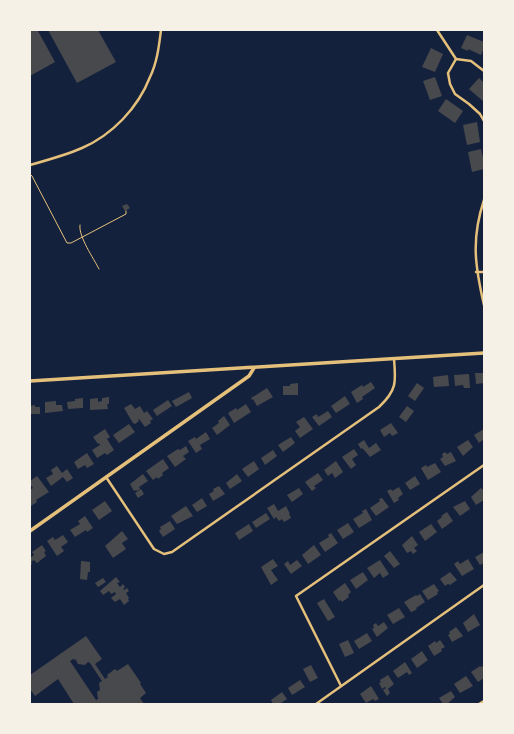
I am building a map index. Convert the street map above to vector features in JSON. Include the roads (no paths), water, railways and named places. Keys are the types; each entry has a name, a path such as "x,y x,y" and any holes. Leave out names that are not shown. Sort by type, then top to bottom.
{"main road":[{"path":"30,381 484,353"},
{"path":"30,531 249,376 254,368"}],"street":[{"path":"30,165 82,148 99,139 119,124 139,99 151,77 158,51 161,30"},
{"path":"437,30 456,59"},
{"path":"456,59 471,60 484,71"},
{"path":"456,59 448,73 450,84 455,94 480,114 484,121"},
{"path":"484,200 480,212 475,240 476,272 484,305"},
{"path":"476,272 484,272"},
{"path":"106,477 154,549 164,554 168,554 176,550 380,407 391,394 394,387 394,359"},
{"path":"341,686 296,596 484,465"},
{"path":"316,704 484,585"},
{"path":"479,704 484,701"}]}
